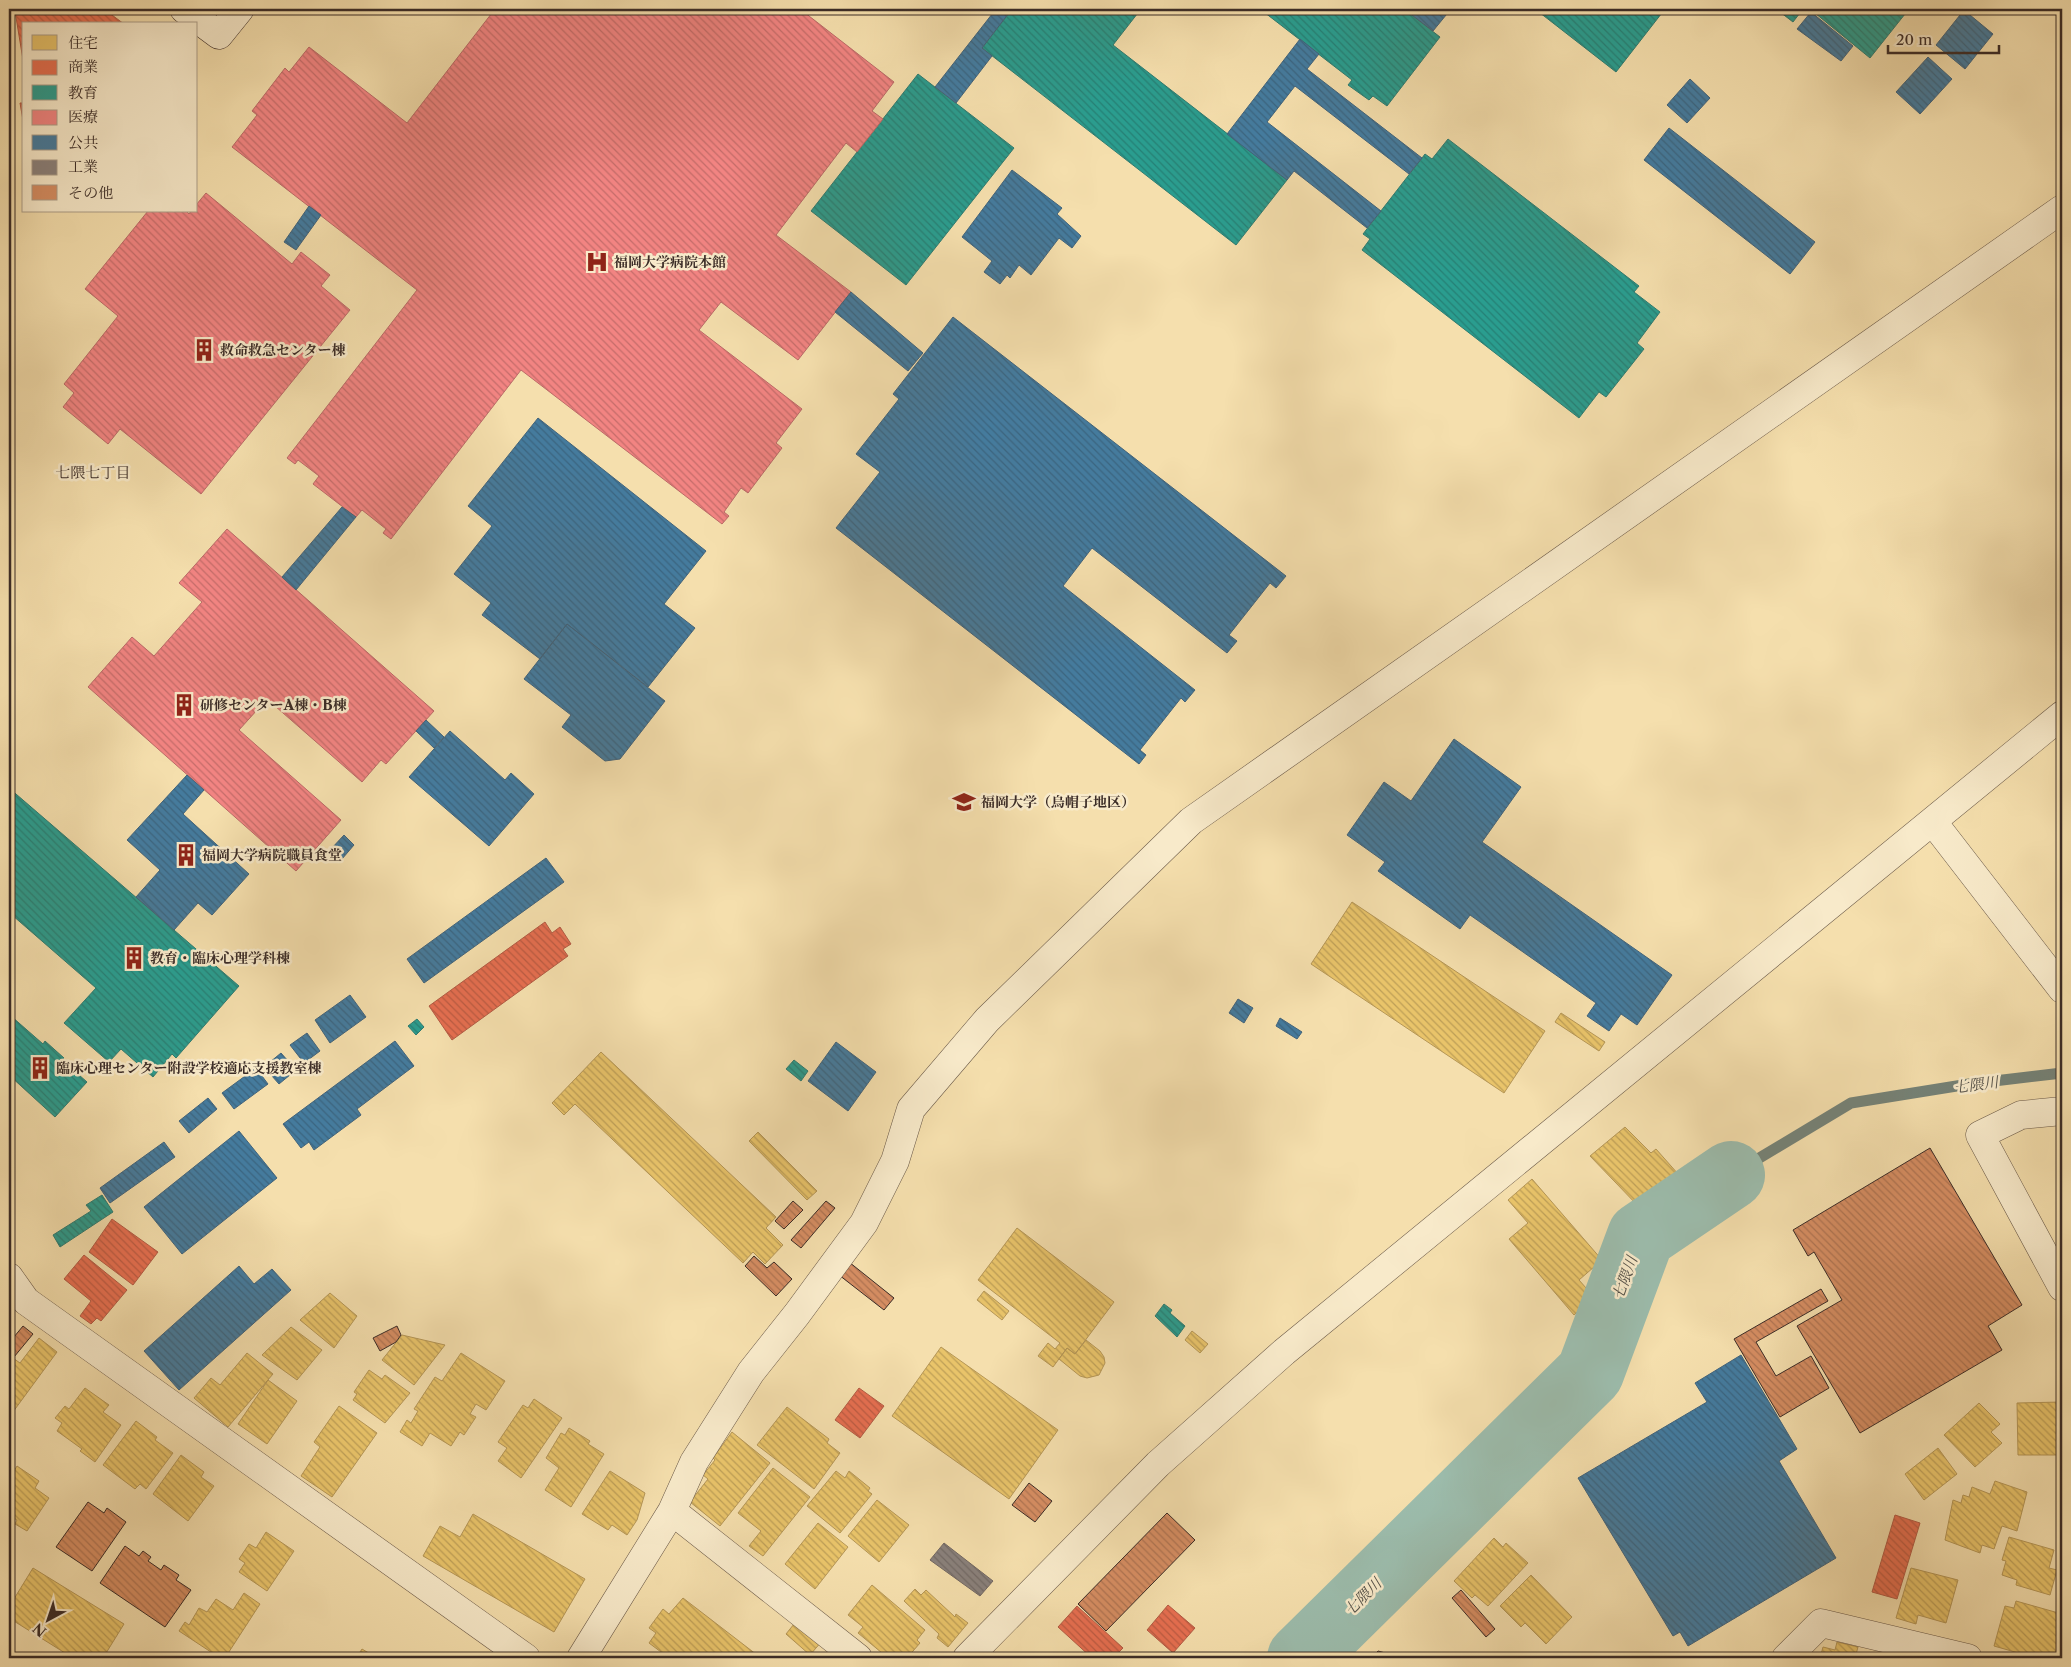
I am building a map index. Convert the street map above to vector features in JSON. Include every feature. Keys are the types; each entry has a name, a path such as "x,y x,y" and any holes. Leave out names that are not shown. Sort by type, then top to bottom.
{"street":[{"path":"184,9 219,35 240,9"},
{"path":"581,1658 672,1511 694,1462 751,1372 797,1314 864,1222 894,1161 911,1109 987,1020 1191,821 2062,209"},
{"path":"967,1658 1158,1464 1284,1352 2062,715"},
{"path":"1933,822 2062,990"},
{"path":"2062,1111 2021,1115 1980,1135 2062,1287"},
{"path":"9,1277 26,1301 526,1658"},
{"path":"672,1511 858,1658"},
{"path":"1786,1658 1821,1623 1968,1658"}],"building: 住宅":[{"path":"1352,902 1545,1031 1504,1093 1311,964"},
{"path":"1561,1013 1605,1042 1599,1051 1555,1022"},
{"path":"601,1052 776,1217 766,1228 783,1245 765,1264 753,1252 743,1263 575,1104 564,1115 552,1103"},
{"path":"1625,1127 1651,1153 1656,1149 1679,1175 1640,1208 1590,1156"},
{"path":"758,1132 817,1191 807,1200 749,1141"},
{"path":"1532,1179 1602,1260 1579,1280 1594,1297 1574,1315 1509,1239 1528,1223 1508,1200"},
{"path":"1017,1228 1114,1302 1075,1354 1067,1348 1053,1367 1038,1356 1048,1343 1055,1349 1060,1343 978,1280"},
{"path":"984,1291 1009,1311 1002,1320 977,1300"},
{"path":"330,1293 357,1316 334,1348 300,1320"},
{"path":"291,1327 322,1350 297,1380 262,1355"},
{"path":"1192,1331 1208,1344 1200,1353 1185,1340"},
{"path":"402,1335 445,1345 414,1385 382,1360"},
{"path":"39,1338 57,1352 10,1416 9,1358 10,1356 20,1363"},
{"path":"1086,1340 1100,1351 1105,1363 1099,1375 1087,1378 1080,1376 1059,1359 1067,1348 1075,1354"},
{"path":"941,1347 1058,1430 1009,1499 892,1416"},
{"path":"247,1353 273,1374 228,1427 194,1398 211,1378 220,1385"},
{"path":"461,1353 505,1381 486,1410 476,1404 470,1414 476,1417 464,1435 460,1432 451,1446 430,1433 422,1446 400,1432 407,1420 411,1423 418,1411 414,1409 435,1377 442,1381"},
{"path":"369,1370 382,1379 385,1375 410,1393 385,1423 353,1400 357,1394 354,1392"},
{"path":"268,1380 297,1401 267,1444 238,1424"},
{"path":"85,1388 109,1405 103,1412 121,1425 95,1462 80,1451 82,1449 57,1431 62,1423 55,1418 65,1406 69,1409"},
{"path":"534,1399 562,1418 521,1478 498,1461 507,1448 498,1442 523,1405 528,1408"},
{"path":"2062,1402 2062,1455 2018,1455 2017,1403"},
{"path":"1979,1403 2000,1424 1991,1432 2002,1443 1975,1467 1944,1435"},
{"path":"339,1406 377,1433 332,1497 301,1476 320,1447 314,1442"},
{"path":"787,1407 829,1439 827,1443 840,1453 814,1489 757,1445"},
{"path":"136,1421 157,1437 155,1440 173,1453 146,1489 140,1484 135,1489 103,1465"},
{"path":"569,1428 590,1441 588,1444 604,1454 571,1507 545,1490 559,1468 546,1458 561,1433 565,1435"},
{"path":"732,1432 770,1463 720,1526 690,1502 708,1479 703,1475 715,1460 713,1458"},
{"path":"1938,1448 1957,1474 1924,1500 1905,1474"},
{"path":"181,1455 204,1472 201,1477 214,1486 188,1521 153,1494"},
{"path":"17,1466 39,1481 35,1488 49,1498 27,1531 15,1524 17,1520 9,1515 9,1468 14,1471"},
{"path":"773,1468 810,1497 763,1556 749,1546 761,1531 738,1513"},
{"path":"610,1471 645,1493 637,1520 627,1535 612,1525 608,1530 582,1514"},
{"path":"836,1471 845,1478 849,1471 870,1488 868,1491 872,1494 840,1533 807,1506"},
{"path":"1995,1481 2027,1492 2017,1531 2002,1526 1994,1549 1982,1545 1980,1553 1945,1540 1953,1500 1961,1503 1963,1495 1969,1497 1972,1487 1990,1494"},
{"path":"2062,1490 2062,1521 2059,1491"},
{"path":"877,1500 909,1525 879,1562 848,1536"},
{"path":"473,1514 585,1579 554,1632 423,1556 440,1526 460,1537"},
{"path":"818,1523 848,1547 815,1589 785,1564"},
{"path":"266,1532 294,1551 267,1591 239,1572 245,1563 239,1559 249,1544 256,1548"},
{"path":"2009,1537 2054,1550 2049,1568 2057,1570 2050,1595 2016,1585 2017,1580 2002,1575 2006,1561 2002,1560"},
{"path":"1494,1538 1503,1547 1506,1543 1528,1563 1488,1606 1475,1595 1472,1598 1454,1581"},
{"path":"33,1568 124,1624 103,1658 73,1658 9,1618 9,1607"},
{"path":"1911,1568 1958,1580 1946,1623 1918,1615 1916,1624 1896,1618"},
{"path":"1531,1575 1572,1617 1546,1644 1525,1623 1521,1627 1500,1606"},
{"path":"872,1585 925,1630 917,1640 920,1643 907,1658 888,1658 858,1633 863,1627 848,1615"},
{"path":"915,1589 921,1595 926,1590 955,1617 956,1614 968,1623 948,1647 937,1638 939,1634 904,1601"},
{"path":"244,1593 260,1604 225,1658 220,1658 179,1631 185,1622 189,1625 199,1608 207,1612 216,1599 233,1610"},
{"path":"683,1598 761,1658 669,1658 649,1643 656,1633 649,1628 663,1609 669,1614"},
{"path":"2016,1601 2062,1614 2062,1658 2036,1658 1994,1646 2005,1606 2014,1608"},
{"path":"798,1619 822,1641 810,1655 786,1634"},
{"path":"1837,1642 1858,1647 1855,1658 1820,1658 1823,1647 1835,1650"},
{"path":"362,1649 377,1658 356,1658"},
{"path":"1597,1653 1601,1658 1590,1658"}],"building: 商業":[{"path":"17,9 104,9 121,22 22,22 22,54 15,11"},
{"path":"545,922 552,933 560,927 571,944 563,949 568,956 452,1040 429,1006"},
{"path":"112,1219 158,1252 133,1285 89,1252"},
{"path":"84,1255 127,1290 101,1321 97,1318 91,1324 80,1316 91,1301 64,1279"},
{"path":"859,1388 884,1406 860,1438 835,1420"},
{"path":"1895,1515 1920,1523 1897,1599 1872,1592"},
{"path":"1168,1605 1195,1628 1173,1653 1147,1630"},
{"path":"1077,1606 1123,1648 1113,1658 1092,1658 1058,1627"}],"building: 教育":[{"path":"1012,9 1141,9 1113,45 1287,180 1236,245 982,48"},
{"path":"1260,9 1404,9 1440,37 1387,106 1373,96 1369,100 1348,85 1352,80"},
{"path":"1535,9 1665,9 1616,72"},
{"path":"1776,9 1803,9 1793,22"},
{"path":"1810,9 1909,9 1870,58"},
{"path":"918,74 1014,148 906,285 811,211"},
{"path":"1448,139 1639,286 1634,292 1660,312 1637,343 1644,349 1606,397 1599,392 1579,418 1362,250 1370,239 1363,234 1425,154 1432,159"},
{"name":"教育・臨床心理学科棟","path":"9,788 239,986 176,1058 172,1054 153,1077 121,1049 109,1062 64,1023 96,988 12,915 16,909 9,903"},
{"name":"臨床心理センター附設学校適応支援教室棟","path":"11,1016 43,1044 45,1041 64,1058 62,1060 87,1082 55,1117 9,1075 9,1019"},
{"path":"417,1019 424,1027 416,1035 408,1026"},
{"path":"794,1060 808,1071 801,1081 786,1069"},
{"path":"102,1195 113,1212 60,1247 53,1235 91,1211 86,1205"},
{"path":"1164,1304 1172,1310 1170,1313 1185,1326 1177,1337 1155,1316"}],"building: 医療":[{"name":"福岡大学病院本館","path":"495,9 800,9 894,82 872,111 883,119 857,152 846,143 776,235 851,292 798,360 721,302 699,330 802,409 776,443 782,448 748,493 741,488 724,512 729,516 722,524 521,370 391,539 383,533 386,529 362,510 356,517 313,484 319,476 298,460 295,464 287,458 417,290 232,147 257,115 252,111 285,68 289,72 309,47 407,123"},
{"name":"救命救急センター棟","path":"206,193 292,264 301,252 330,275 321,286 350,310 201,494 120,429 108,444 63,407 74,393 64,384 118,316 85,289 147,212 187,212 189,214 190,212 198,212 198,203"},
{"name":"研修センターA棟・B棟","path":"227,529 434,711 386,764 381,760 362,782 267,699 239,730 341,820 296,871 88,687 132,637 154,656 202,602 179,583"}],"building: 公共":[{"path":"996,9 1012,9 982,48 992,56 956,103 935,87"},
{"path":"1404,9 1451,9 1433,31"},
{"path":"1964,10 1993,34 1965,69 1936,45"},
{"path":"1811,12 1853,46 1841,61 1797,29"},
{"path":"1300,39 1319,54 1307,69 1422,158 1409,174 1295,86 1267,122 1381,211 1367,228 1294,171 1287,180 1227,134"},
{"path":"1928,57 1952,79 1920,114 1896,92"},
{"path":"1690,79 1710,98 1687,123 1667,105"},
{"path":"1669,128 1815,242 1790,274 1644,160"},
{"path":"1012,170 1062,208 1057,214 1081,236 1072,248 1059,238 1031,275 1019,265 1010,278 1007,275 1000,284 984,272 992,261 962,237"},
{"path":"309,206 321,215 296,250 284,242"},
{"path":"851,292 923,353 908,371 835,312"},
{"path":"953,317 1286,576 1276,588 1270,583 1229,635 1237,641 1227,653 1092,548 1063,586 1195,690 1185,702 1181,698 1140,750 1146,755 1139,764 836,528 880,472 856,454 899,399 893,394"},
{"path":"538,418 706,551 664,604 695,628 648,687 567,624 540,659 482,615 491,603 454,574 492,526 468,506"},
{"path":"342,507 356,517 296,590 282,577"},
{"path":"567,624 665,701 620,759 605,761 562,727 571,715 524,679"},
{"path":"426,720 444,737 434,748 416,731"},
{"path":"450,731 505,780 511,773 534,794 489,846 409,777"},
{"path":"1454,739 1521,787 1482,842 1672,975 1637,1025 1621,1014 1609,1031 1587,1016 1596,1003 1470,915 1460,929 1378,871 1385,862 1347,835 1384,782 1411,801"},
{"name":"福岡大学病院職員食堂","path":"187,775 204,790 183,814 249,874 212,915 198,903 174,930 136,897 160,870 127,840"},
{"path":"344,835 354,845 342,859 331,849"},
{"path":"546,858 564,882 424,983 407,959"},
{"path":"350,995 366,1017 330,1043 315,1020"},
{"path":"1238,999 1253,1008 1244,1023 1229,1013"},
{"path":"1280,1018 1302,1032 1297,1039 1276,1026"},
{"path":"307,1033 320,1051 304,1063 290,1045"},
{"path":"395,1041 414,1066 357,1109 361,1115 314,1150 309,1142 301,1148 283,1124"},
{"path":"836,1042 876,1072 848,1111 808,1081"},
{"path":"281,1053 296,1070 279,1084 264,1067"},
{"path":"256,1068 268,1084 234,1109 222,1093"},
{"path":"208,1098 217,1109 189,1133 179,1121"},
{"path":"239,1131 277,1178 182,1254 144,1207"},
{"path":"164,1142 175,1157 110,1203 100,1188"},
{"path":"239,1266 254,1284 272,1269 291,1290 179,1390 144,1351"},
{"path":"1741,1355 1797,1449 1779,1461 1836,1558 1688,1646 1680,1632 1673,1636 1578,1478 1707,1402 1695,1383"}],"building: 工業":[{"path":"944,1543 993,1581 980,1596 930,1560"}],"building: その他":[{"path":"1930,1148 2022,1305 1988,1326 2002,1350 1860,1433 1797,1326 1842,1300 1814,1252 1808,1256 1793,1230"},
{"path":"793,1201 803,1210 784,1229 775,1221"},
{"path":"826,1201 835,1208 801,1248 791,1240"},
{"path":"754,1256 767,1268 774,1262 792,1279 776,1296 745,1266"},
{"path":"849,1262 894,1298 884,1310 839,1275"},
{"path":"1821,1289 1828,1301 1756,1342 1776,1376 1811,1356 1829,1388 1780,1417 1734,1339"},
{"path":"23,1326 33,1334 14,1357 9,1352 9,1343"},
{"path":"397,1326 401,1335 396,1342 380,1351 373,1338"},
{"path":"1029,1483 1052,1501 1035,1522 1012,1505"},
{"path":"88,1502 104,1513 107,1508 126,1522 92,1571 56,1547"},
{"path":"1167,1513 1195,1540 1106,1631 1078,1604"},
{"path":"125,1546 139,1556 143,1551 151,1557 148,1561 161,1570 164,1565 179,1575 176,1580 191,1590 165,1627 100,1583"},
{"path":"1461,1590 1495,1629 1486,1637 1452,1598"},
{"path":"1378,1651 1404,1658 1371,1658"}],"waterway":[{"name":"七隈川","path":"1731,1175 1851,1103 1969,1084 2062,1073"},
{"name":"七隈川","path":"1301,1658 1590,1373 1641,1236 1731,1175"}],"place":[{"name":"福岡大学病院本館","path":"597,262"},
{"name":"救命救急センター棟","path":"204,350"},
{"name":"研修センターA棟・B棟","path":"184,705"},
{"name":"福岡大学（烏帽子地区）","path":"964,802"},
{"name":"福岡大学病院職員食堂","path":"186,855"},
{"name":"教育・臨床心理学科棟","path":"134,958"},
{"name":"臨床心理センター附設学校適応支援教室棟","path":"40,1068"}],"district":[{"name":"七隈七丁目","path":"93,473"}]}
